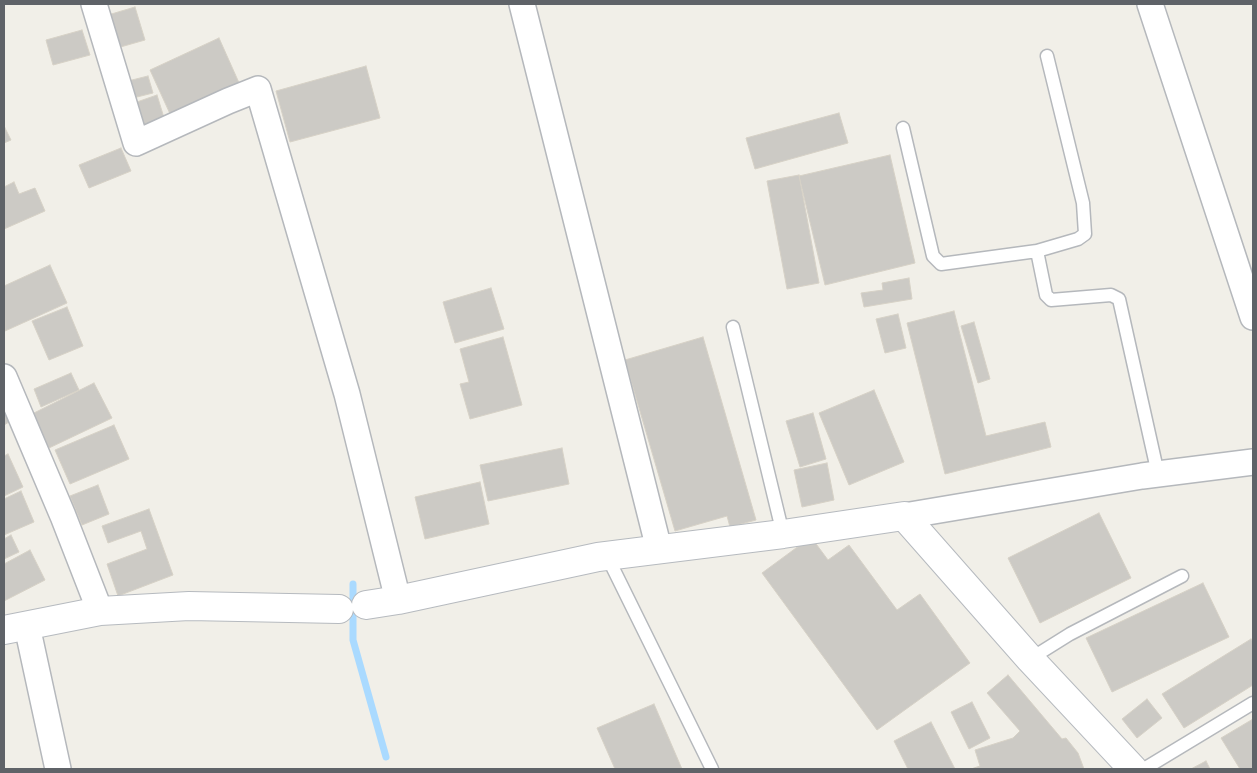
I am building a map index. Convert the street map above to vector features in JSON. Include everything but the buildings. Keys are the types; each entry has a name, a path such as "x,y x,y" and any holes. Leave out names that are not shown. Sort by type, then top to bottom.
{"street":[{"path":"94,4 136,143 258,89 347,394 398,600"},
{"path":"522,4 659,549"},
{"path":"1150,4 1253,317"},
{"path":"4,377 63,516 100,611"},
{"path":"58,769 16,628 100,611 189,606 352,607 398,600 607,556 783,534 1158,474 1253,462"},
{"path":"904,516 1030,659 1133,769"}],"lane":[{"path":"903,128 933,256 941,264 1037,251 1078,240 1085,234 1083,203 1047,56"},
{"path":"1037,251 1046,295 1051,300 1111,295 1119,299 1158,474"},
{"path":"733,327 783,534"},
{"path":"607,556 712,769"},
{"path":"1030,659 1070,634 1182,576"},
{"path":"1144,769 1253,703"}],"waterway":[{"path":"353,584 353,640 386,757"}]}
